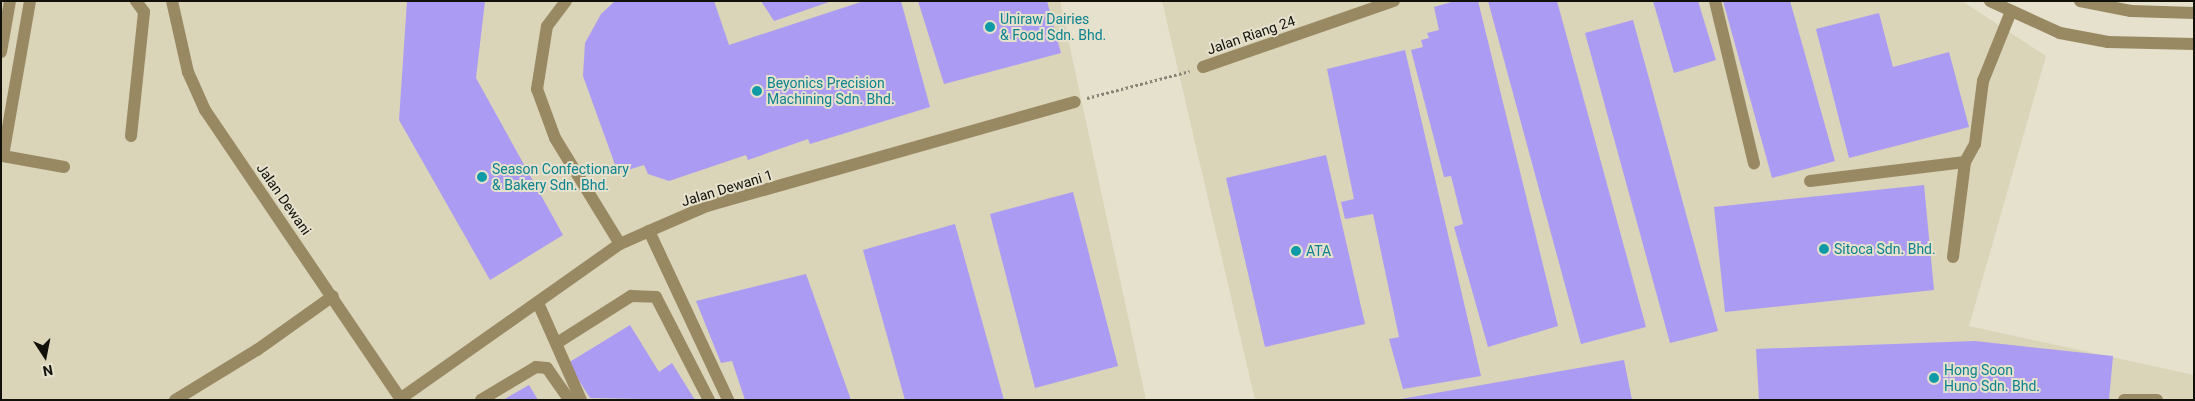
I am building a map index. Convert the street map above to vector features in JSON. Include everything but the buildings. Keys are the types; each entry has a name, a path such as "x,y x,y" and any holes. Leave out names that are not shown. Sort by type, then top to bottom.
{"street":[{"path":"1,52 10,1"},
{"path":"30,1 3,156 64,167"},
{"path":"131,136 144,12 136,1"},
{"name":"Jalan Dewani","path":"172,1 188,72 205,110 401,399"},
{"path":"566,1 547,26 537,89 555,138 620,244"},
{"name":"Jalan Riang 24","path":"1203,67 1394,1"},
{"path":"1715,1 1754,163"},
{"path":"1990,1 2010,14 2060,33 2108,42 2194,44"},
{"path":"2088,3 2194,13"},
{"path":"1953,256 1965,162 1975,144 1983,81 2010,14"},
{"name":"Jalan Dewani 1","path":"401,399 620,244 649,231 707,206 1075,102"},
{"path":"1810,181 1965,162"},
{"path":"649,231 728,400"},
{"path":"175,400 257,350 332,296"},
{"path":"557,343 631,296 656,297 709,400"},
{"path":"538,302 581,400"},
{"path":"482,400 536,367 547,368 569,400"},
{"path":"2124,400 2157,400"}],"path":[{"path":"1075,102 1203,67"}],"shaded area":[{"path":"1,1 1060,1 1146,400 1,400"},
{"path":"1162,1 1962,1 2046,56 1969,326 2194,375 2194,400 1255,400"}],"place":[{"name":"Uniraw Dairies & Food Sdn. Bhd.","path":"990,27"},
{"name":"Beyonics Precision Machining Sdn. Bhd.","path":"757,91"},
{"name":"Season Confectionary & Bakery Sdn. Bhd.","path":"482,177"},
{"name":"Sitoca Sdn. Bhd.","path":"1824,249"},
{"name":"ATA","path":"1296,251"},
{"name":"Hong Soon Huno Sdn. Bhd.","path":"1934,378"}]}
